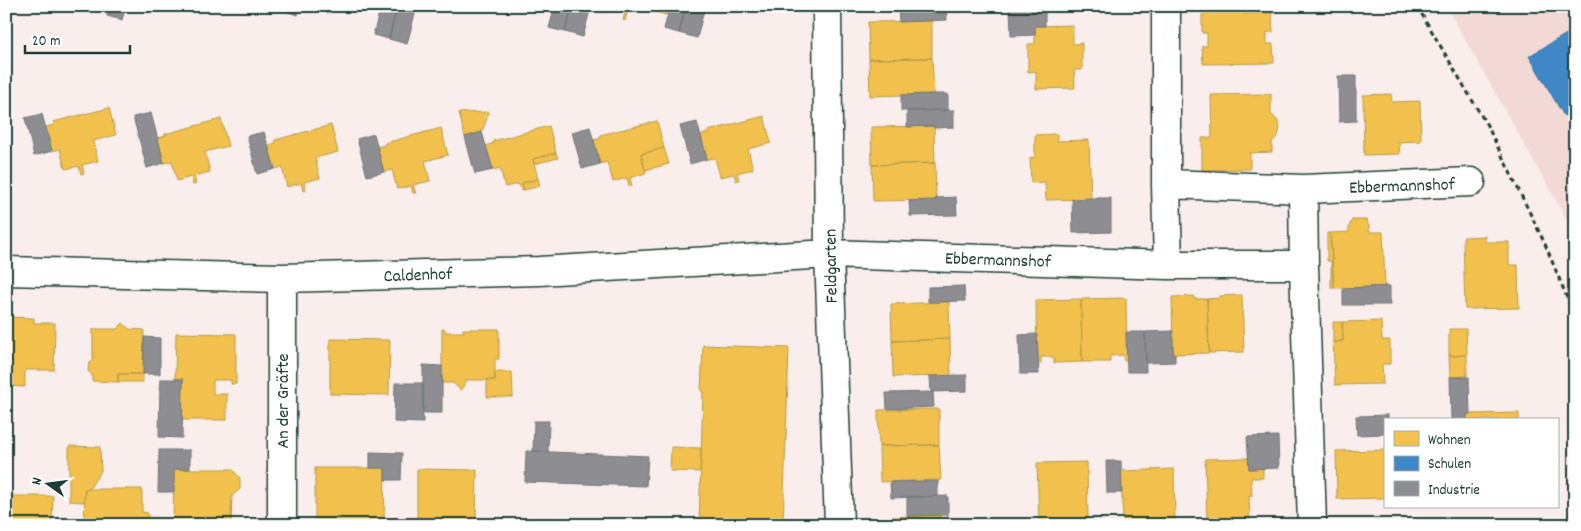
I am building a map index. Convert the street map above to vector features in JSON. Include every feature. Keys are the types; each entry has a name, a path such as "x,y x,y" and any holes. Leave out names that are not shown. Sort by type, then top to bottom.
{"street":[{"name":"Feldgarten","path":"827,6 829,254 839,525"},
{"path":"1166,6 1168,265"},
{"name":"Ebbermannshof","path":"1166,184 1303,189 1471,182"},
{"path":"1303,189 1312,525"},
{"name":"Ebbermannshof","path":"829,254 1168,265 1304,265"},
{"name":"Caldenhof","path":"6,271 282,278 539,271 829,254"},
{"name":"An der Gräfte","path":"282,278 282,525"}],"path":[{"path":"1417,6 1488,127 1545,244 1570,305 1575,338"}],"shaded area":[{"path":"1446,6 1575,6 1575,234"}],"building: Wohnen":[{"path":"357,6 369,6 378,8 377,12"},
{"path":"369,6 381,6 380,12 377,12 378,8"},
{"path":"627,6 629,6 625,21 623,20"},
{"path":"634,6 650,6 666,11 666,15"},
{"path":"650,6 670,6 667,15 666,11"},
{"path":"1244,8 1244,14 1272,13 1273,32 1267,32 1267,44 1273,44 1274,63 1203,64 1202,46 1207,46 1207,33 1202,33 1203,9"},
{"path":"932,21 932,58 869,59 868,22"},
{"path":"1073,25 1073,44 1082,43 1082,70 1074,70 1075,88 1036,89 1036,71 1028,72 1028,44 1035,44 1035,26"},
{"path":"932,58 934,94 870,96 869,59"},
{"path":"1271,94 1271,114 1277,120 1280,128 1278,136 1272,142 1272,152 1250,153 1250,169 1202,170 1202,138 1212,138 1211,95"},
{"path":"1391,94 1392,102 1420,101 1421,141 1399,142 1400,154 1364,155 1363,95"},
{"path":"109,108 116,135 93,141 98,161 82,165 84,173 81,174 79,166 65,169 60,149 52,151 46,127 54,125 53,122"},
{"path":"489,112 482,132 465,137 459,113"},
{"path":"764,116 771,143 748,149 753,169 737,173 739,180 736,181 734,174 720,177 715,158 707,159 701,135 708,133 708,131"},
{"path":"221,119 228,146 205,152 210,172 194,176 196,184 193,185 191,177 177,181 172,161 164,163 158,138 165,136 165,134"},
{"path":"657,121 664,148 641,154 646,173 630,178 632,186 629,186 627,178 613,182 607,162 600,164 594,140 601,138 600,135"},
{"path":"331,125 338,152 315,158 320,178 304,182 306,190 303,191 301,183 287,187 282,167 275,169 268,145 276,143 275,140"},
{"path":"549,126 556,153 533,159 538,179 522,183 524,190 521,191 519,184 505,187 500,168 493,170 486,146 494,143 493,141"},
{"path":"934,126 935,163 872,165 871,127"},
{"path":"441,128 448,155 425,161 430,181 413,185 416,193 413,193 411,186 397,189 392,170 384,172 377,147 385,145 385,143"},
{"path":"1057,134 1057,141 1089,140 1091,199 1046,200 1045,182 1031,183 1030,158 1035,157 1035,135"},
{"path":"664,148 669,164 645,170 641,154"},
{"path":"556,153 558,158 534,164 533,159"},
{"path":"935,163 936,200 873,201 872,165"},
{"path":"538,179 540,186 524,190 522,183"},
{"path":"1352,220 1366,220 1369,232 1383,232 1385,287 1334,288 1330,233 1349,232"},
{"path":"1327,233 1330,233 1334,288 1331,288 1331,261 1327,261"},
{"path":"1485,236 1485,242 1509,242 1509,265 1518,265 1519,308 1465,309 1463,237"},
{"path":"1242,295 1244,352 1209,353 1207,299 1220,298 1220,296"},
{"path":"1194,296 1194,299 1207,299 1209,353 1173,354 1172,297"},
{"path":"1126,298 1127,361 1124,361 1123,355 1110,356 1110,362 1082,362 1081,299"},
{"path":"1081,299 1082,362 1054,363 1054,357 1041,357 1041,364 1037,363 1036,300"},
{"path":"949,302 950,339 892,341 891,304"},
{"path":"6,317 34,318 34,323 55,323 54,370 25,370 25,387 6,386"},
{"path":"1381,321 1382,340 1390,340 1390,364 1382,364 1383,384 1335,385 1333,342 1343,341 1342,322"},
{"path":"1333,322 1342,322 1343,341 1333,342"},
{"path":"123,323 129,329 144,330 143,374 118,374 118,382 92,381 92,375 88,371 89,364 93,360 93,329 117,329"},
{"path":"442,329 445,329 445,332 464,332 463,329 499,329 499,359 495,359 495,380 466,380 466,383 460,390 453,383 442,383"},
{"path":"1449,329 1466,329 1467,355 1449,356"},
{"path":"176,333 236,334 236,384 231,384 231,380 213,380 213,394 227,394 227,420 182,420 183,379 175,379"},
{"path":"330,339 390,340 389,395 330,394"},
{"path":"950,339 951,376 893,377 892,341"},
{"path":"703,345 789,348 783,525 699,525"},
{"path":"1467,355 1467,376 1450,377 1449,356"},
{"path":"495,372 512,372 513,397 487,397 487,380 495,380"},
{"path":"118,374 143,374 143,382 118,382"},
{"path":"939,409 939,445 879,446 878,410"},
{"path":"1519,413 1519,418 1467,418 1467,414"},
{"path":"939,445 941,480 880,482 879,446"},
{"path":"69,446 100,447 101,471 89,489 85,489 84,502 69,501"},
{"path":"671,447 701,448 700,472 670,471"},
{"path":"1384,450 1384,498 1337,499 1336,451"},
{"path":"1248,458 1249,469 1263,468 1263,478 1251,478 1252,496 1249,496 1250,523 1225,523 1225,525 1222,525 1222,523 1207,523 1205,459"},
{"path":"1087,462 1088,520 1039,522 1037,463"},
{"path":"315,468 385,468 384,525 315,525"},
{"path":"174,469 232,469 240,478 240,489 232,496 231,525 173,525"},
{"path":"417,469 477,470 476,521 464,521 464,525 417,525"},
{"path":"1174,469 1175,522 1123,524 1121,471"},
{"path":"85,489 142,489 142,512 148,513 148,525 84,525"},
{"path":"6,496 53,496 52,525 6,525"},
{"path":"940,515 941,525 884,525 884,517"}],"building: Schulen":[{"path":"1575,29 1575,110 1564,116 1529,56"}],"building: Industrie":[{"path":"109,6 126,6 122,20 107,16"},
{"path":"283,6 300,6 298,15 282,10"},
{"path":"381,6 397,6 389,39 373,35"},
{"path":"397,6 417,6 407,44 389,39"},
{"path":"555,6 572,6 565,32 549,28"},
{"path":"572,6 591,6 583,37 565,32"},
{"path":"670,6 686,6 679,33 664,29"},
{"path":"686,6 705,6 697,38 679,33"},
{"path":"898,6 946,6 947,20 899,22"},
{"path":"1010,6 1045,6 1045,26 1035,26 1035,35 1011,36"},
{"path":"1199,6 1230,6 1230,9 1199,9"},
{"path":"1338,76 1356,76 1356,121 1339,122"},
{"path":"948,94 948,110 901,111 901,95"},
{"path":"954,110 954,127 907,127 907,111"},
{"path":"151,113 164,163 147,168 133,117"},
{"path":"42,114 52,151 34,156 25,118"},
{"path":"697,122 707,159 690,164 680,126"},
{"path":"590,127 600,164 582,169 572,132"},
{"path":"264,132 275,169 257,174 247,136"},
{"path":"482,132 493,170 475,174 465,137"},
{"path":"374,134 384,172 367,176 357,139"},
{"path":"956,197 957,215 910,216 909,201"},
{"path":"1111,198 1111,232 1073,233 1072,199"},
{"path":"964,286 965,301 928,302 928,287"},
{"path":"1390,286 1390,305 1343,305 1343,288"},
{"path":"1173,331 1175,362 1146,363 1145,332"},
{"path":"1126,332 1145,332 1146,372 1127,372"},
{"path":"1037,334 1039,374 1020,374 1019,335"},
{"path":"144,337 160,338 160,374 143,374"},
{"path":"423,365 442,366 442,413 423,413"},
{"path":"967,375 967,391 931,392 930,376"},
{"path":"1450,377 1469,377 1470,414 1467,414 1467,418 1451,418"},
{"path":"160,379 183,379 182,438 159,437"},
{"path":"395,383 423,383 423,423 394,422"},
{"path":"933,392 934,407 887,409 886,393"},
{"path":"1388,415 1388,418 1384,418 1384,434 1357,435 1356,416"},
{"path":"534,421 549,421 548,452 533,451"},
{"path":"1278,436 1279,468 1249,469 1247,437"},
{"path":"159,450 190,450 190,469 174,469 174,492 158,492"},
{"path":"526,451 648,456 646,486 525,482"},
{"path":"370,452 402,453 401,480 385,480 385,468 370,468"},
{"path":"1106,461 1121,461 1122,493 1107,493"},
{"path":"938,481 938,496 891,498 890,482"},
{"path":"948,496 948,515 907,516 907,497"},
{"path":"539,518 645,522 645,525 538,525"},
{"path":"464,521 491,521 491,525 464,525"}]}
